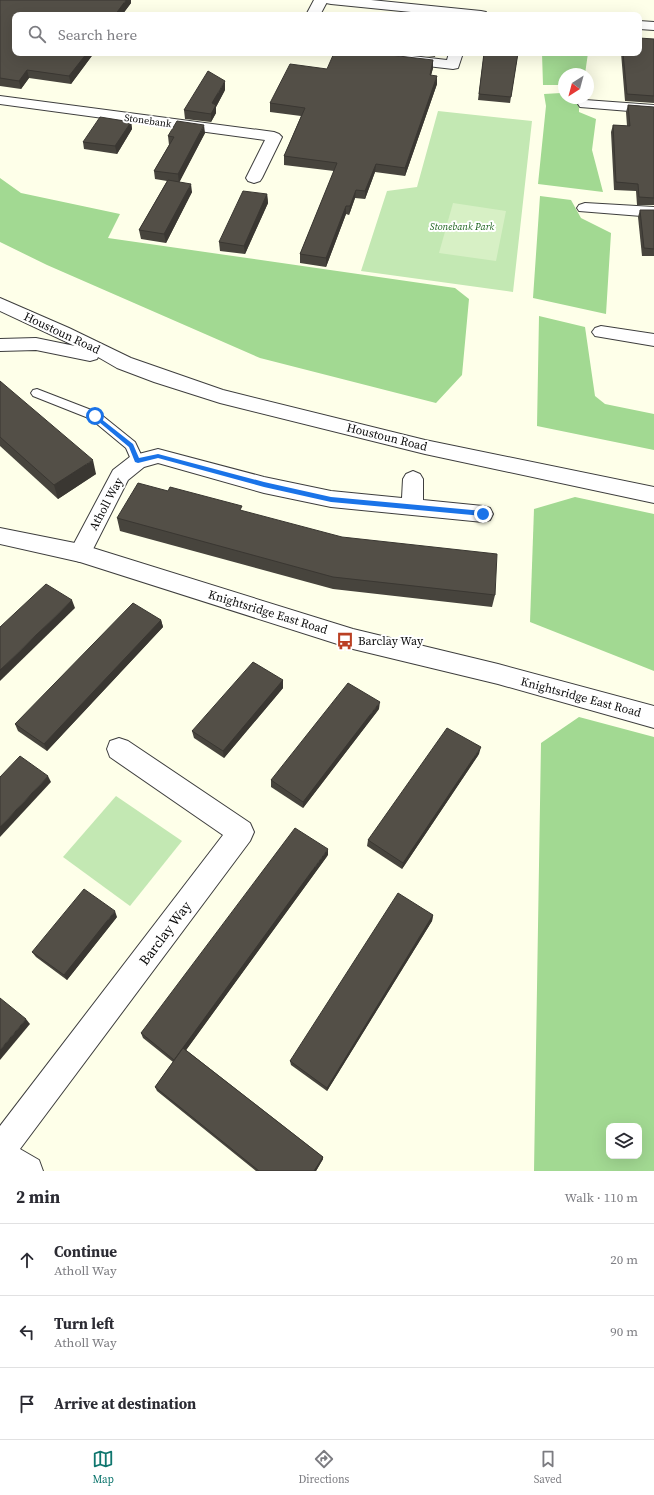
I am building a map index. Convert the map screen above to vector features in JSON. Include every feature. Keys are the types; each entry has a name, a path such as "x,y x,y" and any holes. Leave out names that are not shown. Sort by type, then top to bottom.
{"street":[{"path":"315,12 321,0"},
{"path":"331,0 451,12"},
{"path":"642,26 654,26"},
{"path":"376,56 453,65 455,56"},
{"path":"594,101 604,98 654,109"},
{"name":"Stonebank","path":"0,100 274,137 254,178"},
{"path":"585,208 605,216 654,212"},
{"name":"Houstoun Road","path":"0,304 63,332 124,363 161,377 220,396 432,448 654,495"},
{"path":"601,332 625,344 654,340"},
{"name":"Houstoun Road","path":"0,345 18,343 36,344 124,363"},
{"name":"Atholl Way","path":"80,553 120,475 138,460 158,456 264,484 331,499 483,514"},
{"path":"412,507 413,479"},
{"name":"Knightsridge East Road","path":"0,536 80,553 353,639 498,674 654,717"},
{"name":"Barclay Way","path":"0,1151 241,832 119,750"},
{"path":"0,1155 28,1171"}],"lane":[{"path":"37,393 95,416 131,445 138,460"}],"green space":[{"path":"542,56 588,56 586,68 558,68 558,85 543,85"},
{"path":"558,93 558,104 579,104 579,112 596,119 592,150 603,192 538,184 546,106 544,94"},
{"name":"Stonebank Park","path":"438,111 532,121 513,292 361,271 387,191 417,187"},
{"path":"0,178 21,193 120,214 108,238 455,288 469,299 462,375 436,403 260,358 47,265 0,242"},
{"path":"540,196 571,200 581,218 611,233 606,314 533,298"},
{"path":"453,203 506,211 496,261 439,253"},
{"path":"539,316 585,327 595,396 605,404 654,414 654,450 537,426"},
{"path":"575,497 654,514 654,671 530,622 534,509"},
{"path":"579,717 654,737 654,1171 534,1171 541,743"},
{"path":"116,796 182,841 130,906 63,857"}],"building":[{"path":"0,0 126,0 117,12 12,12 12,56 85,56 69,76 27,70 19,81 0,78"},
{"path":"642,38 654,39 654,96 627,94 623,56 642,56"},
{"path":"333,56 399,56 433,60 430,75 437,76 405,168 376,164 365,191 356,190 350,206 346,206 326,258 300,254 337,163 284,156 305,108 270,103 290,64 327,69"},
{"path":"484,56 518,56 511,97 479,94"},
{"path":"208,71 225,81 212,103 216,105 211,114 184,110"},
{"path":"628,105 654,107 654,198 639,197 638,184 616,182 613,125 630,126"},
{"path":"100,117 131,122 115,146 83,142"},
{"path":"177,121 204,125 178,174 154,171 174,137 168,136"},
{"path":"168,180 191,184 164,234 139,230"},
{"path":"243,191 267,194 244,246 219,242"},
{"path":"640,210 654,210 654,249 644,248"},
{"path":"0,381 93,460 54,485 0,437"},
{"path":"138,483 168,491 170,487 242,506 240,510 342,537 497,554 495,595 333,577 117,518"},
{"path":"46,584 72,600 0,670 0,627"},
{"path":"133,603 161,620 44,744 15,724"},
{"path":"253,662 283,680 223,751 192,731"},
{"path":"348,683 380,702 303,802 271,780"},
{"path":"447,728 481,747 403,863 368,840"},
{"path":"20,756 48,776 0,827 0,777"},
{"path":"295,828 328,849 174,1060 141,1033"},
{"path":"84,889 115,911 64,975 32,952"},
{"path":"398,893 433,915 327,1088 290,1061"},
{"path":"0,998 26,1019 0,1050"},
{"path":"183,1048 323,1157 314,1171 259,1171 155,1087"}],"place":[{"name":"Barclay Way","path":"345,641"}],"route":[{"path":"95,416 131,445 138,460 158,456 264,484 331,499 483,514"}]}
